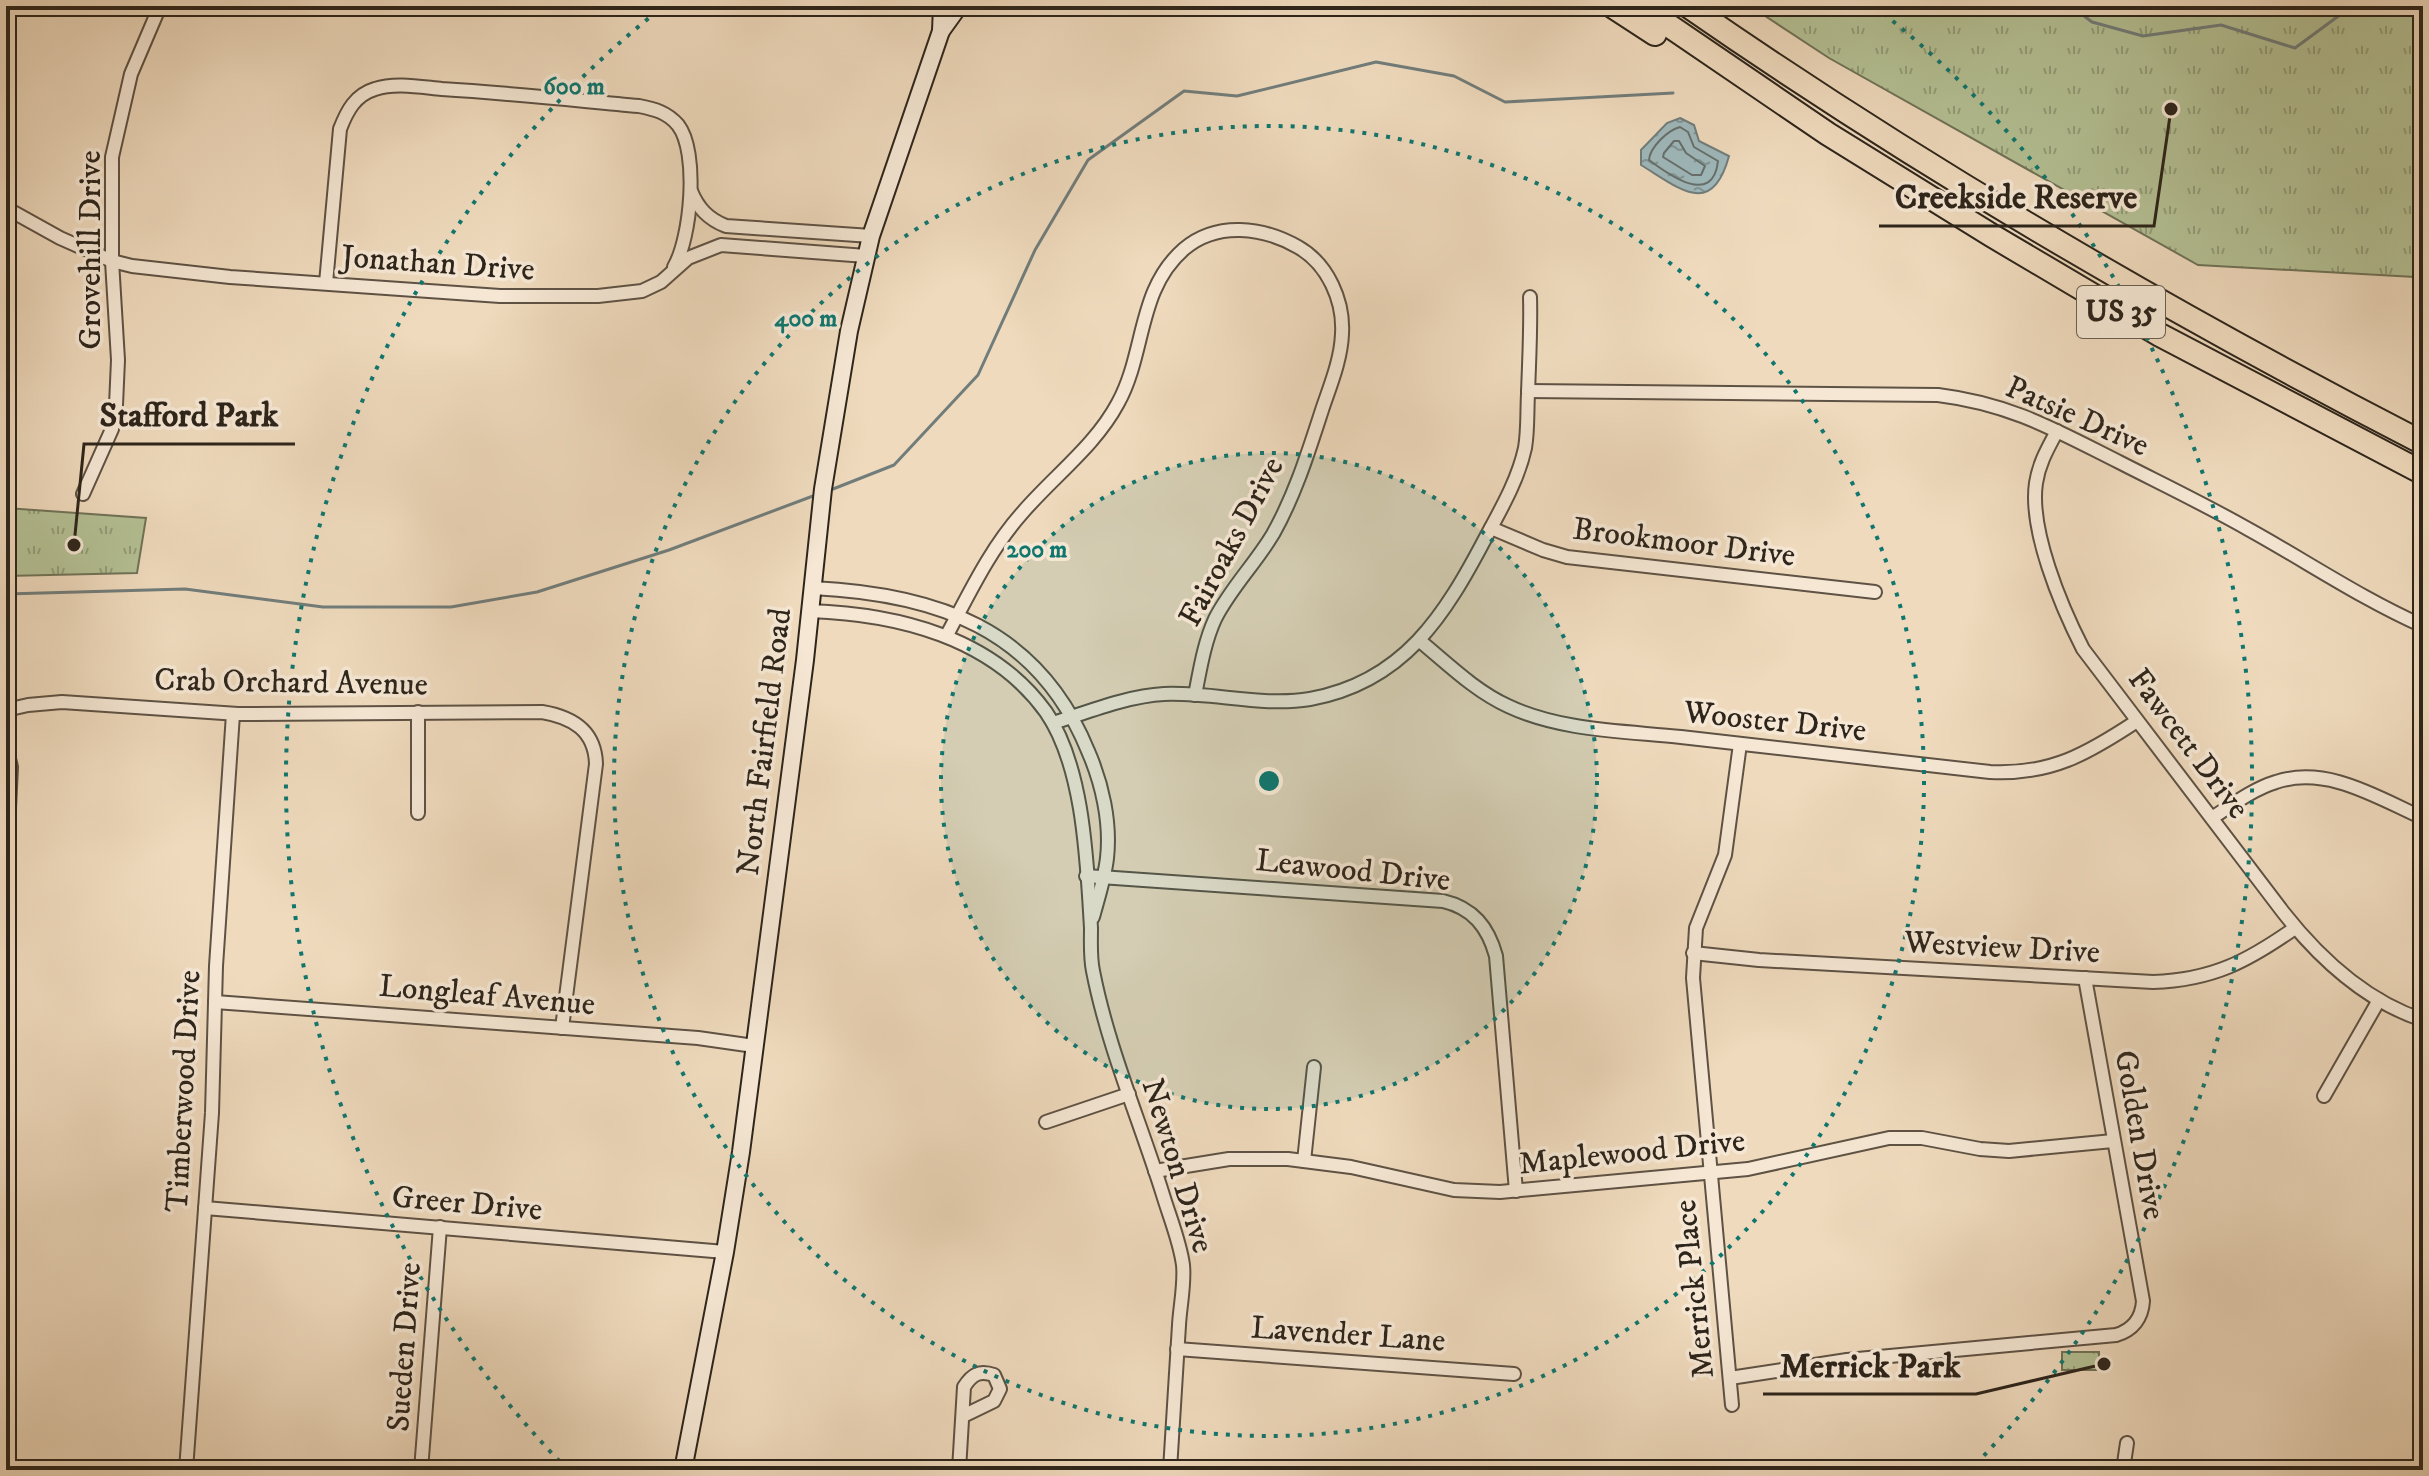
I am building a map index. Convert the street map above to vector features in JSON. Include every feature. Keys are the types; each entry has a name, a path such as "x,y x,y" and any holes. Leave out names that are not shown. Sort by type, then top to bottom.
{"highway":[{"path":"1612,6 1737,87 1828,134"},
{"name":"US 35","path":"1640,6 1828,134 2160,335 2423,473"},
{"name":"US 35","path":"1691,6 1932,168 2101,269 2271,365 2423,443"}],"main road":[{"name":"North Fairfield Road","path":"683,1470 741,1152 823,489 840,379 871,236 941,31 942,6"},
{"name":"North Fairfield Road","path":"941,31 959,6"}],"street":[{"name":"Grovehill Drive","path":"83,494 112,429 116,405 118,360 112,261 112,157 131,74 160,6"},
{"path":"326,283 340,129 354,102 365,93 393,86 654,109 671,119 683,134 688,150 689,182 684,243 673,269"},
{"path":"689,182 701,210 726,226 871,236"},
{"name":"Jonathan Drive","path":"6,208 60,238 112,261 202,274 500,296 598,296 647,289 661,282 673,269 695,254 721,245 866,256"},
{"name":"Fairoaks Drive","path":"947,635 1002,538 1079,456 1117,405 1130,374 1151,296 1163,273 1191,245 1213,234 1242,229 1269,233 1303,250 1327,276 1340,308 1341,348 1301,476 1269,540 1216,619 1203,653 1195,695"},
{"path":"1053,723 1154,695 1265,701 1310,699 1336,693 1361,682 1399,659 1420,641 1454,595 1491,528 1509,493 1524,451 1530,297"},
{"name":"Patsie Drive","path":"1528,391 1938,395 2008,409 2245,527 2378,604 2423,626"},
{"name":"Fawcett Drive","path":"2057,431 2044,455 2036,485 2037,528 2061,600 2078,638 2137,721 2295,928 2333,967 2379,1000 2423,1020"},
{"name":"Brookmoor Drive","path":"1491,528 1567,557 1875,592"},
{"name":"Newton Drive","path":"813,588 882,594 928,604 958,615 992,634 1023,657 1050,684 1073,717 1094,764 1103,797 1107,857 1091,928"},
{"name":"Newton Drive","path":"810,611 866,615 947,635 1015,680 1036,700 1053,723 1067,756 1077,793 1094,973 1105,1022 1183,1266 1170,1470"},
{"name":"Wooster Drive","path":"1420,641 1484,692 1508,706 1571,725 1990,772 2016,773 2072,759 2137,721"},
{"name":"Crab Orchard Avenue","path":"6,710 62,702 233,714 542,712 575,721 592,742 596,764 562,1028"},
{"path":"418,712 418,813"},
{"name":"Timberwood Drive","path":"186,1470 214,1084 215,1002 233,714"},
{"name":"Merrick Place","path":"1732,1405 1696,1027 1693,953 1699,916 1725,855 1740,744"},
{"path":"6,746 11,767 6,869"},
{"path":"2212,818 2266,785 2302,777 2344,784 2423,818"},
{"name":"Leawood Drive","path":"1086,876 1443,901 1473,914 1486,930 1496,956 1516,1191"},
{"name":"Westview Drive","path":"1693,953 1759,960 2181,981 2236,965 2295,928"},
{"name":"Golden Drive","path":"1730,1378 1847,1360 2116,1335 2136,1323 2143,1301 2085,978"},
{"path":"2324,1096 2379,1000"},
{"name":"Longleaf Avenue","path":"215,1002 698,1038 754,1046"},
{"path":"1304,1161 1314,1067"},
{"path":"1046,1122 1129,1094"},
{"name":"Maplewood Drive","path":"1155,1171 1229,1159 1304,1161 1365,1170 1454,1190 1516,1191 1748,1169 1889,1138 1922,1138 2009,1151 2113,1141"},
{"name":"Greer Drive","path":"205,1208 725,1252"},
{"name":"Sueden Drive","path":"421,1470 440,1227"},
{"name":"Lavender Lane","path":"1177,1349 1514,1374"},
{"path":"959,1470 963,1416"},
{"path":"2123,1470 2127,1443"}],"green space":[{"path":"1750,6 2423,6 2423,280 2415,277 2198,265 1829,58"},
{"path":"6,508 146,518 137,573 6,576"},
{"path":"2062,1352 2099,1352 2099,1370 2062,1370"}],"water":[{"path":"1680,118 1694,125 1699,141 1729,156 1722,175 1704,193 1681,189 1641,165 1641,150 1667,123"}],"waterway":[{"path":"1755,15 1767,6"},
{"path":"2071,6 2092,22 2143,36 2221,25 2295,48 2352,6"},
{"path":"833,489 894,465 978,375 1035,250 1088,160 1184,91 1237,96 1376,62 1454,76 1505,102 1673,93"},
{"path":"6,594 185,589 323,607 451,607 537,592 669,550 813,496"}],"place":[{"name":"Creekside Reserve","path":"2171,109"},
{"name":"Stafford Park","path":"74,545"},
{"name":"Merrick Park","path":"2104,1364"}]}
